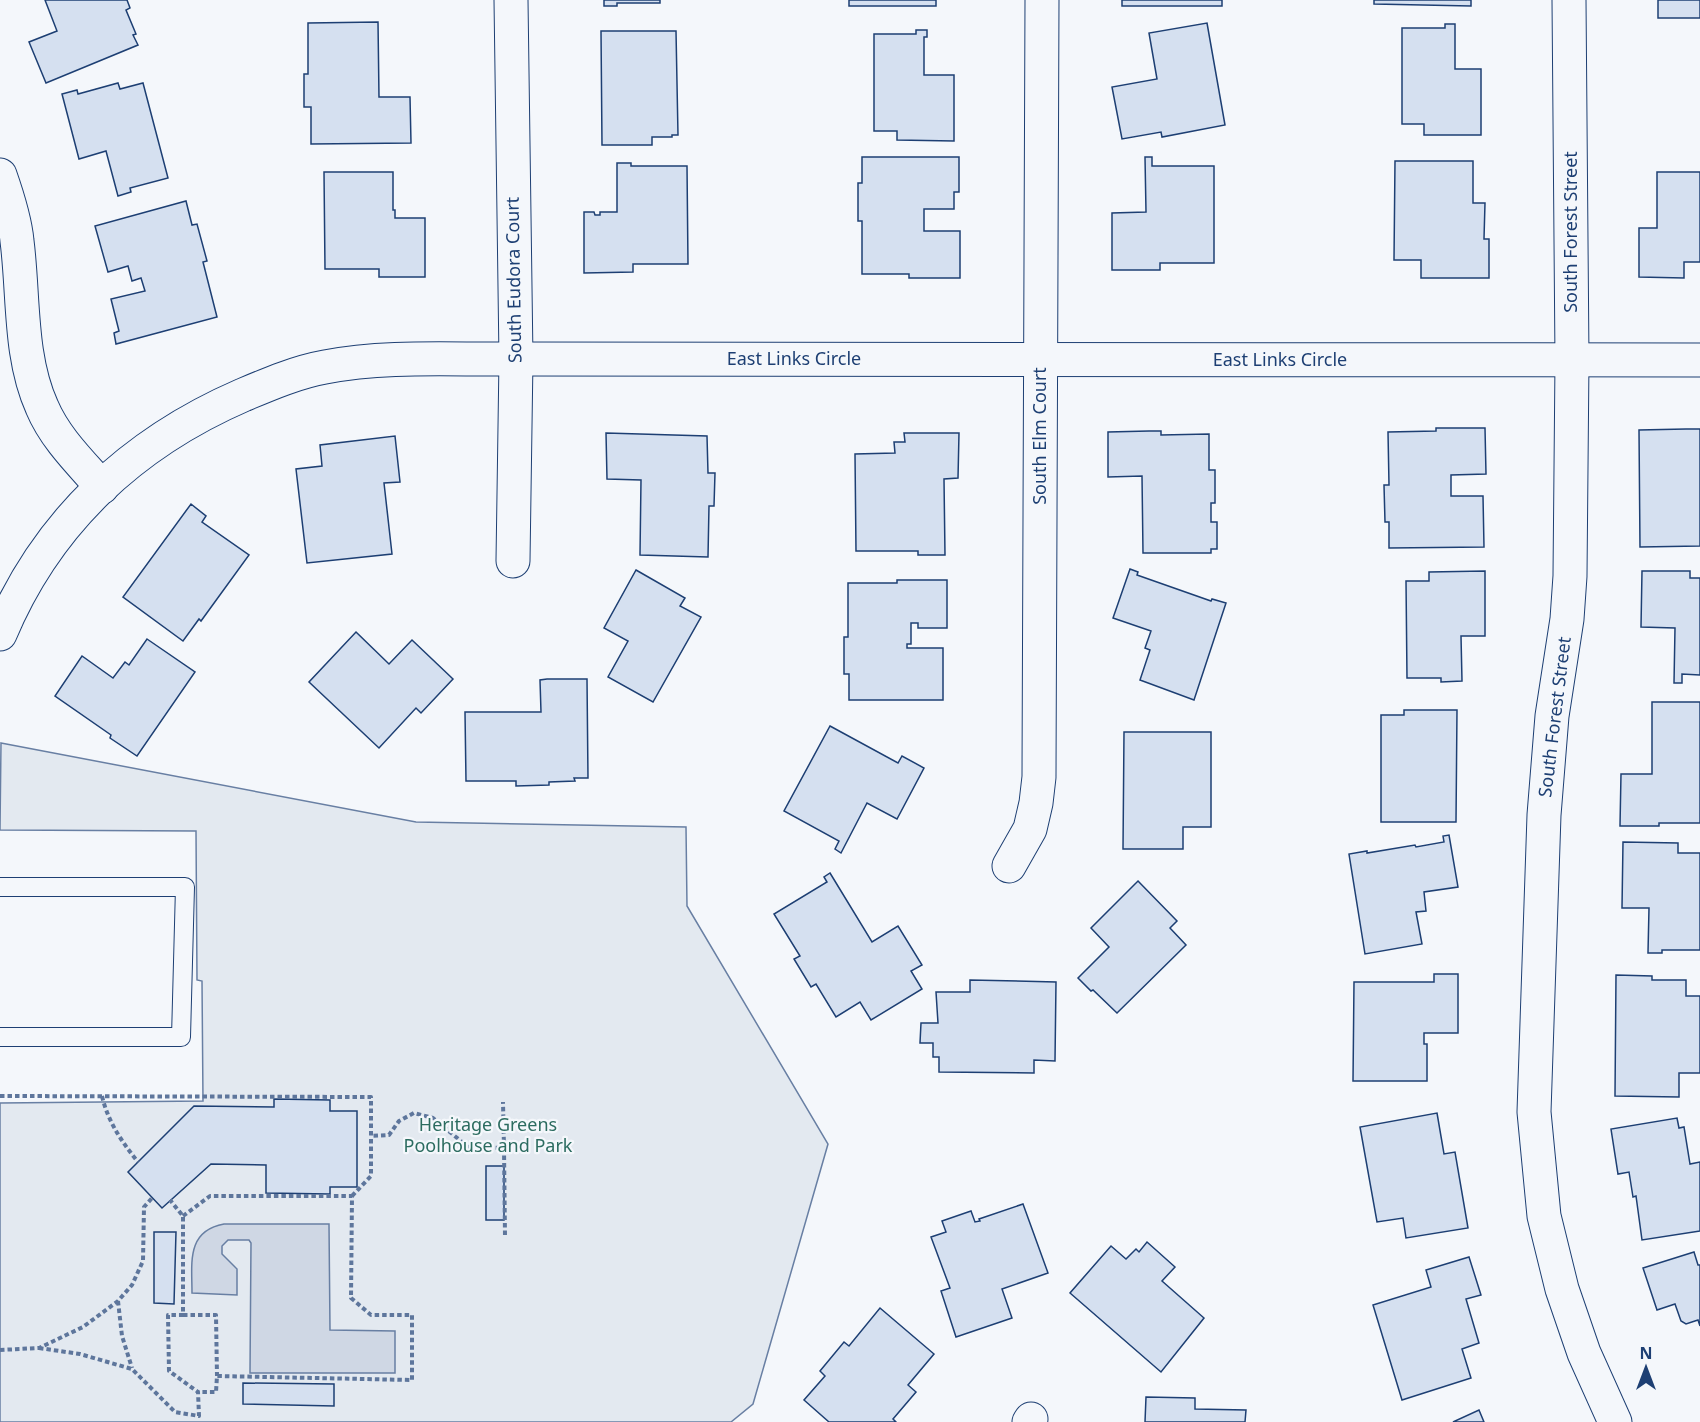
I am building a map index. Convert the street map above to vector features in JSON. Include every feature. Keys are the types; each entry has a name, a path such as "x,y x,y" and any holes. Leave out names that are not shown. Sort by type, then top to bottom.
{"street":[{"name":"South Eudora Court","path":"511,0 516,359 513,561"},
{"name":"South Elm Court","path":"1010,866 1030,829 1039,777 1042,0"},
{"name":"South Forest Street","path":"1569,0 1572,360 1570,576 1563,648 1552,716 1544,815 1534,1112 1544,1216 1562,1289 1584,1353 1614,1422"},
{"path":"0,175 17,238 26,347 32,380 42,408 57,434 102,487"},
{"name":"East Links Circle","path":"0,634 14,601 40,559 80,507 126,465 169,434 218,406 273,382 324,367 386,360 516,359 1700,360"}],"lane":[{"path":"0,887 185,887 181,1037 0,1037"}],"path":[{"path":"0,1096 371,1097 371,1176 352,1196 351,1298 371,1315 412,1315 412,1380 217,1377"},
{"path":"102,1096 111,1123 138,1162"},
{"path":"503,1102 505,1236"},
{"path":"371,1137 390,1135 399,1120 414,1113 433,1118 468,1147 504,1148"},
{"path":"183,1216 210,1196 352,1196"},
{"path":"39,1348 83,1327 118,1301 132,1285 143,1261 144,1207 152,1198"},
{"path":"170,1200 183,1216 183,1315"},
{"path":"118,1301 122,1336 132,1368 176,1412 199,1416 198,1392"},
{"path":"168,1315 216,1315 217,1377 216,1392 198,1392 169,1371 168,1315"},
{"path":"0,1350 39,1348 80,1354 132,1368"}],"green space":[{"name":"Heritage Greens Poolhouse and Park","path":"1,743 416,822 686,827 687,906 828,1144 753,1404 731,1422 0,1422 0,1103 203,1101 202,981 197,980 196,831 0,830"}],"shaded area":[{"path":"224,1224 329,1224 330,1330 395,1331 395,1373 250,1373 251,1243 249,1240 228,1240 222,1246 222,1254 237,1269 237,1295 192,1293 192,1260 197,1241 212,1228"}],"building":[{"path":"45,0 127,0 130,8 126,10 138,45 46,83 29,42 57,31"},
{"path":"604,0 660,0 660,3 617,3 617,6 604,6"},
{"path":"849,0 936,0 936,6 849,6"},
{"path":"1122,0 1222,0 1222,6 1122,6"},
{"path":"1374,0 1471,0 1471,6 1374,4"},
{"path":"1658,0 1700,0 1700,18 1658,18"},
{"path":"378,22 379,97 410,97 411,143 311,144 311,107 304,107 304,74 308,74 308,23"},
{"path":"1207,23 1225,125 1162,137 1161,132 1122,139 1112,87 1157,79 1149,33"},
{"path":"1445,24 1455,24 1455,69 1481,69 1481,135 1424,135 1424,124 1402,124 1402,28 1445,28"},
{"path":"916,30 927,30 927,37 924,37 924,75 954,75 954,141 897,140 897,131 874,131 874,34 916,34"},
{"path":"601,31 676,31 678,135 652,137 652,145 602,145"},
{"path":"118,83 120,89 143,83 168,178 130,188 131,192 118,196 106,151 79,159 62,94 77,90 78,94"},
{"path":"862,157 959,157 959,192 954,192 954,209 924,209 924,231 960,231 960,278 909,278 909,274 862,274 862,221 858,221 858,183 862,183"},
{"path":"1145,157 1152,157 1152,166 1214,166 1214,263 1160,263 1160,270 1112,270 1112,213 1146,212"},
{"path":"1395,161 1473,161 1473,203 1485,203 1484,239 1489,239 1489,278 1421,278 1421,260 1394,260"},
{"path":"617,163 631,163 631,166 687,166 688,264 633,264 633,272 584,273 584,212 594,212 595,215 600,215 600,212 617,212"},
{"path":"324,172 393,172 395,218 425,218 425,277 379,277 379,269 325,269"},
{"path":"1657,172 1700,172 1700,262 1684,262 1684,278 1639,277 1639,228 1657,228"},
{"path":"186,201 192,225 197,224 207,261 203,262 217,317 116,344 114,333 119,331 111,299 145,291 141,278 132,281 128,266 108,272 95,226"},
{"path":"1436,428 1485,428 1486,474 1451,475 1451,496 1483,496 1484,547 1389,548 1389,522 1385,522 1384,485 1389,485 1388,432 1436,431"},
{"path":"1700,429 1700,546 1640,547 1639,430"},
{"path":"1161,431 1161,435 1209,434 1209,470 1215,470 1215,503 1211,503 1211,522 1217,522 1217,549 1211,549 1211,553 1143,553 1142,476 1108,477 1108,432"},
{"path":"606,433 707,436 708,473 715,473 714,506 709,506 708,557 640,555 641,480 607,479"},
{"path":"904,433 959,433 958,478 944,479 945,555 918,555 918,551 856,551 855,454 895,453 894,442 905,442"},
{"path":"395,436 400,482 384,483 392,554 307,563 296,469 322,466 320,445"},
{"path":"191,504 206,516 202,522 249,555 201,621 199,619 183,641 123,597"},
{"path":"1130,569 1138,572 1137,575 1211,601 1212,599 1226,603 1194,700 1140,680 1150,650 1145,648 1151,631 1113,618"},
{"path":"636,570 685,598 680,606 701,617 653,702 608,677 628,641 604,628"},
{"path":"1485,571 1485,636 1461,636 1462,681 1441,682 1441,678 1407,678 1406,581 1429,581 1429,572"},
{"path":"1642,571 1690,571 1690,578 1700,578 1700,675 1682,674 1682,683 1674,683 1675,628 1641,627"},
{"path":"897,580 947,580 947,628 918,628 918,623 911,623 911,644 907,644 907,648 943,648 943,700 849,700 849,674 844,674 844,637 848,637 848,583 897,583"},
{"path":"356,632 389,664 412,640 453,679 421,713 416,708 379,748 309,682"},
{"path":"147,639 195,672 137,756 55,696 82,656 113,678 125,662 129,665"},
{"path":"587,679 588,778 549,782 549,785 516,786 516,781 466,781 465,712 541,712 540,680"},
{"path":"1652,702 1700,702 1700,823 1620,826 1621,774 1652,774"},
{"path":"1404,710 1457,710 1456,822 1381,822 1381,715 1404,715"},
{"path":"830,726 898,763 902,756 924,768 897,819 867,803 841,853 835,849 839,841 784,811"},
{"path":"1124,732 1211,732 1211,827 1183,827 1183,849 1123,849"},
{"path":"1449,835 1458,887 1424,892 1426,911 1416,912 1422,944 1365,954 1349,854 1444,842 1443,836"},
{"path":"1623,842 1678,843 1678,853 1700,853 1700,950 1662,950 1662,953 1648,953 1649,908 1622,908"},
{"path":"830,873 872,942 898,926 922,965 911,971 922,989 871,1020 860,1002 836,1017 816,984 811,987 794,959 800,956 774,914 827,882 824,877"},
{"path":"1138,881 1177,921 1170,928 1186,945 1117,1013 1078,978 1109,947 1091,928"},
{"path":"1434,974 1458,974 1458,1033 1424,1033 1424,1044 1427,1044 1427,1081 1353,1081 1354,982 1434,982"},
{"path":"1616,975 1652,976 1652,980 1686,980 1686,996 1700,996 1700,1073 1679,1073 1679,1097 1615,1096"},
{"path":"970,980 1056,982 1055,1061 1034,1060 1034,1073 939,1072 939,1057 933,1057 933,1043 920,1043 921,1023 938,1023 936,992 970,992"},
{"path":"274,1099 330,1100 330,1111 357,1111 357,1187 330,1187 330,1194 266,1193 266,1165 211,1164 162,1208 128,1172 194,1106 274,1107"},
{"path":"1437,1113 1444,1154 1455,1152 1468,1228 1406,1238 1403,1218 1377,1222 1360,1127"},
{"path":"1677,1118 1679,1128 1684,1127 1690,1164 1700,1162 1700,1231 1642,1240 1636,1196 1633,1197 1629,1172 1618,1174 1611,1129"},
{"path":"486,1166 504,1166 504,1220 486,1220"},
{"path":"1023,1204 1048,1273 1002,1289 1012,1318 956,1337 941,1291 950,1288 931,1237 946,1232 942,1221 971,1211 975,1222 980,1221 979,1219"},
{"path":"154,1232 176,1232 174,1304 154,1303"},
{"path":"1147,1242 1175,1267 1162,1281 1204,1318 1161,1372 1070,1293 1111,1246 1126,1259 1136,1249 1139,1252"},
{"path":"1694,1252 1698,1265 1700,1265 1700,1326 1698,1320 1686,1324 1681,1321 1675,1304 1657,1310 1643,1268"},
{"path":"1469,1257 1481,1295 1466,1299 1479,1343 1462,1349 1471,1378 1402,1400 1373,1305 1431,1287 1426,1270"},
{"path":"880,1308 934,1354 908,1385 916,1392 893,1419 896,1422 829,1422 804,1400 825,1376 820,1371 844,1342 849,1346"},
{"path":"243,1383 334,1384 334,1406 243,1404"},
{"path":"1146,1397 1195,1398 1195,1409 1246,1410 1245,1422 1145,1422"},
{"path":"1479,1410 1484,1422 1453,1422"}]}
